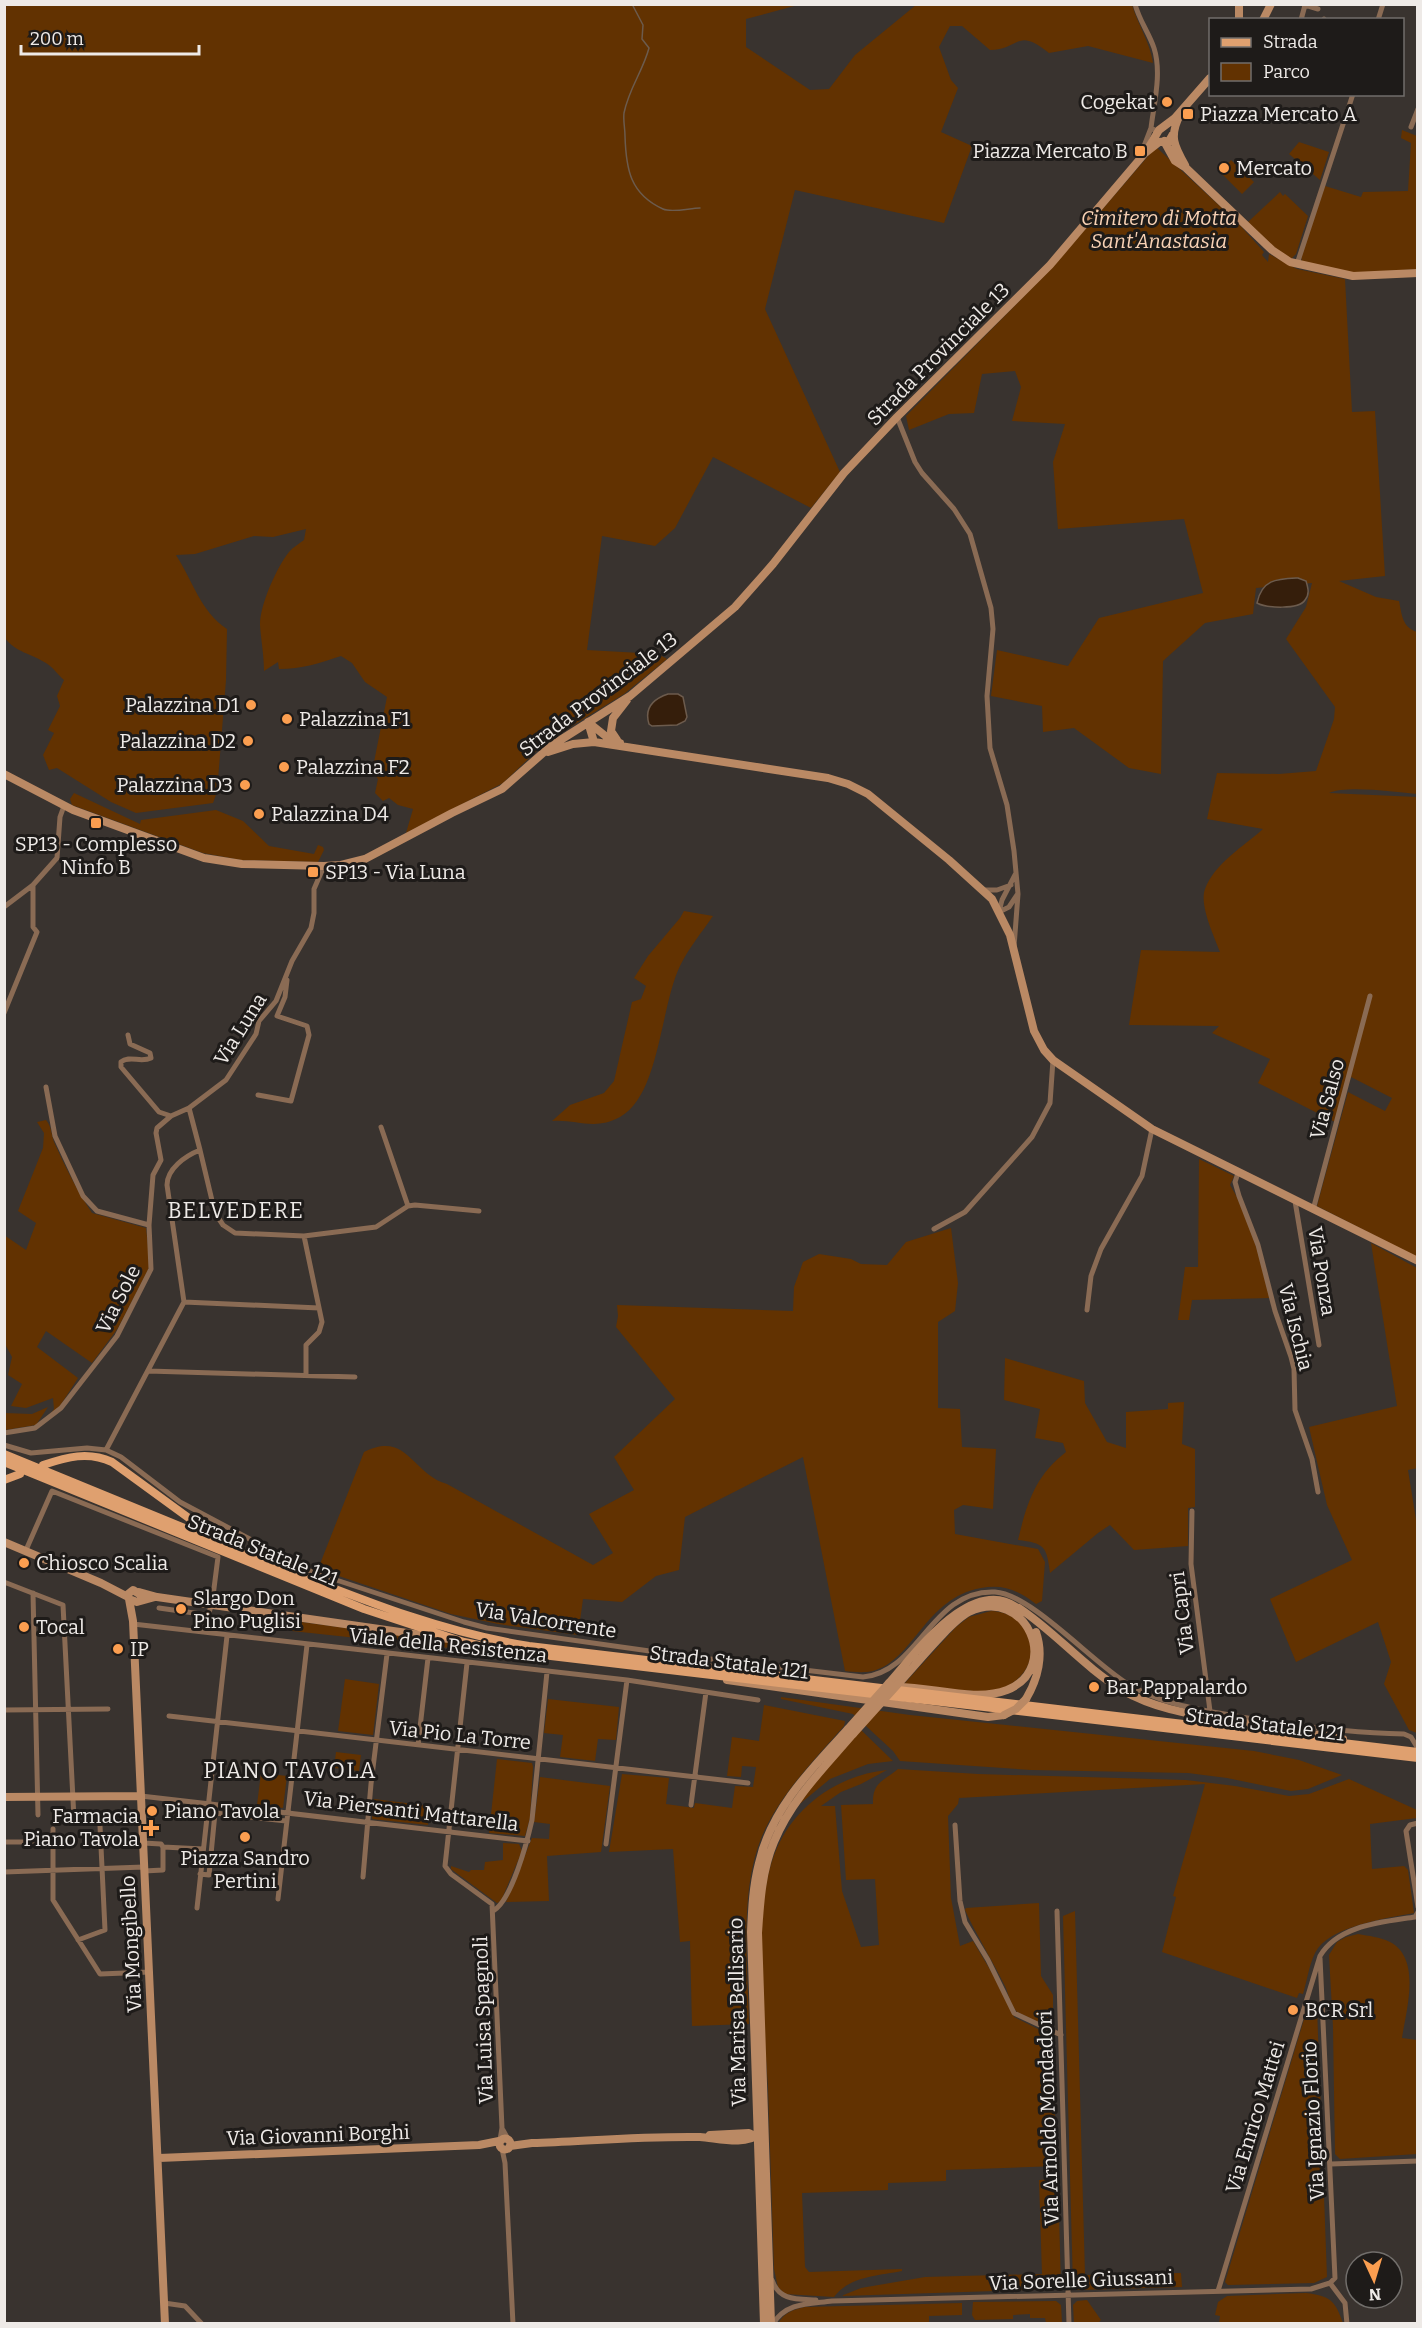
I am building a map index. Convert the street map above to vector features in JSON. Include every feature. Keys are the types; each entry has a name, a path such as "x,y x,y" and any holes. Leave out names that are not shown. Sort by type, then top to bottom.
{"main road":[{"path":"1264,18 1271,4"},
{"path":"1145,153 1155,131 1165,126 1183,109 1209,79"},
{"path":"1145,153 1154,145 1171,139 1183,109"},
{"path":"1165,126 1171,129 1178,153 1186,168"},
{"path":"1155,131 1175,160 1272,250 1297,264 1353,276 1418,273"},
{"name":"Strada Provinciale 13","path":"4,774 64,806 204,858 242,864 324,866 341,865 365,859 495,793 508,785 541,754 630,696 735,607 767,571 844,473 1050,265 1145,153"},
{"path":"621,743 612,735 610,727 613,718 630,696"},
{"path":"588,722 594,742"},
{"path":"588,722 608,738 657,751"},
{"path":"541,754 573,744 594,742 828,777 868,794 984,890 999,912 1014,950 1034,1031 1044,1050 1053,1060 1152,1129 1418,1261"},
{"name":"Strada Statale 121","path":"4,1454 408,1617 485,1639 1418,1752"},
{"path":"43,1465 86,1455 100,1456 112,1462 208,1532 253,1551 266,1561"},
{"name":"Strada Statale 121","path":"4,1462 364,1609 464,1642 508,1651 705,1675 1418,1758"},
{"path":"4,1480 20,1474"},
{"path":"4,1542 135,1597 157,1597 464,1642"},
{"path":"133,1622 135,1597"},
{"path":"850,1731 889,1683 936,1632 963,1608 990,1600 1008,1603 1037,1620 1076,1656 1120,1689 1153,1705 1189,1714 1407,1750"},
{"path":"850,1731 898,1684 954,1624 967,1613 984,1607 1001,1609 1017,1615 1028,1626 1033,1637 1035,1650 1028,1673 1021,1682 1008,1689 989,1694 904,1686 879,1688"},
{"path":"705,1675 748,1685 988,1717 1004,1715 1016,1709 1026,1699 1037,1676 1040,1645 1035,1629 1018,1608"},
{"name":"Via Mongibello","path":"133,1622 165,2324"},
{"name":"Via Marisa Bellisario","path":"764,2324 755,2110 751,1932 759,1861 777,1818 789,1797 804,1778 850,1731"},
{"name":"Via Marisa Bellisario","path":"772,2324 758,1933 761,1889 773,1843 796,1800 850,1731"},
{"name":"Via Piersanti Mattarella","path":"4,1797 141,1796"},
{"path":"740,2136 755,2110"},
{"path":"740,2136 751,2139 757,2136 765,2125"},
{"path":"740,2136 748,2144 758,2162"},
{"name":"Via Giovanni Borghi","path":"159,2158 740,2136"},
{"path":"757,2136 763,2145 768,2229"}],"street":[{"path":"1135,4 1140,20 1154,46 1157,60 1155,131 1137,163"},
{"path":"1301,18 1305,5 1318,9"},
{"path":"1297,264 1352,96"},
{"path":"1411,128 1418,109"},
{"path":"897,417 915,462 962,521 975,548 993,617 987,696 990,748 1007,806 1016,872 1018,894 1014,950"},
{"path":"4,907 33,885 57,858 60,817 64,806"},
{"name":"Via Luna","path":"189,1108 225,1080 256,1034 259,1021 276,1001 292,962 311,927 314,913 314,890 324,866"},
{"path":"999,912 1002,900 1016,872"},
{"path":"4,1013 37,932 33,927 33,885"},
{"path":"984,890 997,890 1011,885"},
{"path":"999,912 1009,907 1018,894"},
{"path":"258,1095 291,1101 309,1035 308,1026 277,1016 285,997 287,975"},
{"name":"Via Salso","path":"1313,1210 1370,996"},
{"path":"128,1035 130,1044 150,1053 150,1058 146,1060 125,1059 121,1062 121,1067 159,1112 171,1116 189,1108 215,1213 228,1230 243,1234 304,1236 376,1227 408,1206 479,1210"},
{"path":"934,1228 965,1212 1032,1137 1050,1103 1053,1060"},
{"path":"46,1087 55,1136 83,1196 97,1210 149,1225"},
{"name":"Via Sole","path":"4,1433 22,1432 41,1424 62,1408 81,1381 104,1356 117,1336 152,1269 149,1225 153,1174 161,1160 156,1133 160,1124 171,1116"},
{"path":"381,1127 408,1206"},
{"path":"1087,1310 1091,1276 1101,1249 1142,1176 1152,1129"},
{"path":"4,1445 31,1453 87,1448 106,1450 184,1302 167,1178 175,1167 200,1150"},
{"name":"Via Ischia","path":"1238,1173 1235,1182 1239,1196 1258,1245 1275,1311 1292,1357 1296,1410 1312,1459 1318,1492"},
{"name":"Via Ponza","path":"1295,1201 1319,1345"},
{"path":"304,1236 321,1328 306,1345 306,1375"},
{"path":"184,1302 319,1308"},
{"path":"148,1371 355,1377"},
{"name":"Via Valcorrente","path":"106,1450 121,1457 180,1502 312,1572 488,1628 685,1656 872,1677 897,1663 953,1604 971,1595 987,1592 1006,1593 1026,1602 1088,1655 1128,1684 1165,1702 1299,1727 1404,1734 1411,1737 1417,1747"},
{"path":"26,1550 52,1491 218,1557 212,1605 208,1615 159,1608"},
{"name":"Via Capri","path":"1192,1511 1191,1564 1209,1711"},
{"path":"4,1582 63,1605 74,1819"},
{"path":"33,1593 38,1815"},
{"name":"Viale della Resistenza","path":"133,1622 227,1636 627,1680 759,1700"},
{"path":"196,1908 227,1636"},
{"path":"278,1899 308,1645"},
{"path":"363,1877 387,1654"},
{"path":"418,1745 428,1658"},
{"path":"467,1663 446,1866 448,1871 492,1904 493,1911"},
{"path":"493,1911 503,1901 528,1841 547,1672"},
{"path":"606,1844 627,1680"},
{"path":"692,1804 706,1692"},
{"path":"4,1710 108,1709"},
{"name":"Via Pio La Torre","path":"169,1716 748,1783"},
{"name":"Via Piersanti Mattarella","path":"141,1796 528,1841"},
{"path":"200,1874 209,1875 215,1813 286,1821"},
{"path":"1418,1823 1410,1825 1406,1831 1418,1907"},
{"path":"955,1825 960,1901 966,1922 993,1968 1014,2013 1061,2035"},
{"path":"78,1940 105,1930 100,1826"},
{"path":"53,1829 53,1900 100,1974 150,1972"},
{"path":"4,1842 53,1842"},
{"path":"143,1843 161,1844 163,1847 203,1849"},
{"path":"4,1872 102,1868 163,1870 163,1847"},
{"name":"Via Luisa Spagnoli","path":"493,1911 502,2128 505,2144"},
{"name":"Via Arnoldo Mondadori","path":"1057,1911 1069,2324"},
{"name":"Via Enrico Mattei","path":"1218,2291 1320,1956 1329,1943 1343,1934 1384,1922 1415,1917 1418,1912"},
{"name":"Via Ignazio Florio","path":"1320,1956 1335,2278 1330,2283"},
{"path":"505,2144 513,2324"},
{"path":"1331,2164 1418,2161"},
{"path":"770,2274 775,2288 783,2296 832,2301"},
{"path":"1330,2283 1345,2303 1347,2324"},
{"name":"Via Sorelle Giussani","path":"832,2301 1311,2289 1330,2283"},
{"path":"772,2324 778,2315 790,2307 832,2301"},
{"path":"164,2303 185,2306 202,2324"}],"green space":[{"path":"5,5 798,5 746,19 746,47 810,90 829,89 855,55 916,5 1132,5 1153,63 1088,46 1049,53 1038,45 1024,40 1007,47 990,50 962,26 950,26 939,47 951,80 958,88 941,132 972,146 944,223 795,190 765,309 840,472 811,508 713,457 675,528 655,546 602,536 587,650 658,654 667,659 624,694 546,742 503,783 406,833 413,809 398,805 389,798 383,801 375,793 378,779 372,772 387,697 365,682 352,663 341,656 287,669 279,669 278,662 264,671 260,625 263,607 279,567 291,550 304,540 306,529 273,537 254,536 195,554 176,555 203,605 227,629 226,680 217,792 213,803 136,813 111,802 57,768 49,770 43,755 54,733 48,730 60,706 57,696 64,680 49,665 19,650 5,638"},
{"path":"1402,130 1417,136 1417,269 1359,273 1302,262 1301,256 1325,186 1361,197 1363,192 1408,191 1411,143 1401,138"},
{"path":"1299,142 1329,152 1320,180 1289,154"},
{"name":"Cimitero di Motta Sant'Anastasia","path":"1156,147 1237,222 1264,252 1262,255 1268,262 1269,254 1297,269 1345,279 1352,412 1375,411 1385,576 1339,581 1376,597 1399,601 1406,624 1417,632 1418,794 1359,789 1329,793 1417,797 1417,1257 1317,1206 1348,1092 1385,1111 1392,1098 1351,1077 1335,1122 1258,1083 1270,1059 1212,1033 1219,1026 1129,1025 1141,950 1220,952 1206,912 1205,889 1215,871 1263,829 1207,819 1217,773 1279,774 1316,771 1334,719 1335,707 1286,639 1306,607 1312,583 1256,588 1253,614 1205,623 1163,661 1161,774 1129,768 1074,728 1043,732 1042,706 991,696 997,650 1068,666 1099,618 1203,593 1184,519 1058,529 1053,462 1065,424 1012,421 1021,387 1015,371 982,374 974,413 949,414 909,430 906,416 1050,270"},
{"path":"1231,160 1254,182 1242,194 1220,172"},
{"path":"1280,192 1308,216 1296,254 1291,259 1275,248 1248,222"},
{"path":"74,793 140,824 141,820 216,810 243,821 269,846 314,854 318,845 324,850 318,862 241,860 203,853 72,805 70,799"},
{"path":"684,911 713,916 680,966 673,983 651,1070 633,1106 620,1117 602,1123 552,1121 570,1105 604,1093 614,1081 632,1002 641,999 646,986 634,978 648,956"},
{"path":"46,1120 67,1169 92,1213 146,1228 150,1264 118,1328 92,1363 46,1331 37,1347 78,1378 58,1409 47,1419 54,1409 53,1398 26,1408 11,1406 22,1384 8,1375 12,1357 5,1344 4,1235 26,1250 36,1223 18,1211 43,1148 44,1133 37,1122"},
{"path":"1199,1159 1234,1176 1230,1185 1249,1226 1270,1298 1192,1300 1189,1320 1178,1320 1185,1267 1198,1267"},
{"path":"951,1228 958,1283 955,1311 938,1322 938,1408 960,1409 962,1447 996,1449 993,1509 963,1505 954,1510 955,1534 1038,1549 1045,1562 1042,1601 1036,1604 1016,1592 996,1587 981,1588 962,1594 933,1616 899,1655 887,1665 870,1672 845,1671 803,1457 685,1517 679,1570 656,1576 622,1602 583,1599 578,1635 498,1624 451,1614 321,1570 320,1564 364,1452 390,1446 409,1456 435,1479 593,1565 613,1553 589,1514 634,1490 614,1457 675,1399 616,1327 617,1305 793,1311 794,1287 803,1262 819,1254 851,1259 861,1264 887,1265 906,1242"},
{"path":"1371,1243 1417,1268 1418,1468 1408,1470 1418,1532 1417,1733 1409,1730 1384,1684 1391,1662 1378,1622 1296,1662 1270,1599 1352,1560 1327,1505 1309,1427 1397,1406"},
{"path":"1005,1358 1084,1381 1085,1403 1107,1442 1126,1448 1126,1412 1168,1409 1168,1403 1184,1402 1182,1444 1195,1449 1195,1507 1188,1508 1188,1546 1134,1550 1110,1525 1050,1573 1043,1548 1034,1543 1018,1540 1034,1491 1055,1461 1066,1452 1063,1443 1035,1438 1040,1409 1004,1400"},
{"path":"48,1407 36,1425 5,1430 4,1413 32,1414"},
{"path":"991,1611 1006,1614 1018,1621 1026,1631 1031,1643 1031,1656 1027,1668 1018,1679 1005,1687 983,1691 904,1684 956,1627 969,1617"},
{"path":"294,1621 442,1641 496,1653 292,1631"},
{"path":"345,1679 379,1684 373,1735 338,1731"},
{"path":"781,1697 910,1715 1254,1751 1299,1760 1342,1775 1308,1789 1291,1791 1188,1773 1031,1770 900,1761 893,1751 853,1714 781,1699"},
{"path":"548,1699 619,1707 616,1740 598,1739 595,1761 560,1757 563,1735 544,1733"},
{"path":"764,1705 845,1721 844,1726 788,1791 762,1836 755,1857 750,1880 746,1928 749,2024 692,2026 690,1941 680,1942 673,1849 609,1852 622,1774 669,1778 666,1804 694,1808 695,1803 732,1808 735,1786 753,1787 756,1767 742,1766 741,1777 727,1776 732,1737 759,1741"},
{"path":"861,1730 893,1761 868,1764 830,1779 796,1807 806,1792"},
{"path":"336,1752 361,1755 359,1771 334,1768"},
{"path":"497,1759 532,1763 530,1818 525,1836 489,1833"},
{"path":"898,1769 978,1774 1186,1780 1289,1796 1309,1794 1349,1779 1417,1810 1417,1818 1370,1824 1372,1869 1404,1866 1408,1870 1414,1913 1360,1925 1332,1936 1315,1953 1303,1994 1299,1993 1297,1998 1162,1952 1176,1897 1173,1896 1205,1784 959,1798 958,1804 948,1816 951,1898 960,1946 973,1941 1005,1995 1014,2017 1052,2036 1057,2166 946,2170 946,2181 888,2183 888,2190 802,2193 805,2267 809,2272 902,2269 902,2271 856,2281 840,2290 834,2297 785,2294 778,2287 774,2269 768,2087 762,1998 761,1933 769,1873 777,1848 786,1832 808,1805 836,1785 869,1773 887,1770 841,1792 821,1806 835,1806 842,1891 861,1947 879,1945 875,1879 846,1880 841,1805 873,1804 877,1786"},
{"path":"261,1773 287,1776 283,1808 257,1805"},
{"path":"540,1777 610,1786 601,1852 547,1856 549,1901 506,1902 532,1838 549,1839 550,1824 534,1822"},
{"path":"374,1799 430,1806 428,1825 372,1819"},
{"path":"503,1843 519,1844 522,1851 501,1901 497,1903 451,1869 451,1866 469,1872 484,1870 485,1862 503,1860"},
{"path":"1039,1903 1041,1976 1053,1995 1053,2025 1049,2027 1017,2012 965,1910 966,1908"},
{"path":"1075,1911 1085,2275 1181,2273 1182,2287 1077,2290 1073,2286 1063,1916"},
{"path":"1358,1934 1390,1942 1400,1950 1406,1960 1410,1986 1402,2038 1417,2040 1417,2154 1340,2159 1335,2154 1333,2027 1329,1955 1337,1942"},
{"path":"1313,2005 1317,2008 1327,2277 1314,2283 1228,2285 1225,2282 1308,2006"},
{"path":"1058,2179 1061,2287 1057,2289 841,2296 861,2288 925,2277 1042,2274 1039,2180"},
{"path":"1306,2293 1330,2300 1343,2323 1219,2323 1220,2316 1215,2315 1218,2302 1227,2296"},
{"path":"1087,2300 1101,2320 1098,2323 1074,2323 1073,2305 1077,2301"},
{"path":"1056,2301 1061,2305 1062,2323 1046,2323 1045,2318 1030,2318 1030,2314 1013,2315 1013,2319 975,2320 972,2315 973,2302"},
{"path":"962,2303 962,2315 929,2316 929,2323 778,2324 786,2314 805,2307"}],"shaded area":[{"path":"1298,578 1306,581 1308,589 1308,595 1302,603 1282,607 1257,603 1259,595 1267,585 1277,580"},
{"path":"668,694 678,694 683,697 687,717 685,721 677,725 652,726 648,718 651,705"}],"waterway":[{"path":"632,4 643,25 642,39 649,48 624,113 629,170 643,196 663,209 700,208"}],"place":[{"name":"Cogekat","path":"1167,102"},
{"name":"Piazza Mercato A","path":"1188,114"},
{"name":"Piazza Mercato B","path":"1140,151"},
{"name":"Mercato","path":"1224,168"},
{"name":"Palazzina D1","path":"251,705"},
{"name":"Palazzina F1","path":"287,719"},
{"name":"Palazzina D2","path":"248,741"},
{"name":"Palazzina F2","path":"284,767"},
{"name":"Palazzina D3","path":"245,785"},
{"name":"Palazzina D4","path":"259,814"},
{"name":"SP13 - Complesso Ninfo B","path":"96,823"},
{"name":"SP13 - Via Luna","path":"313,872"},
{"name":"Chiosco Scalia","path":"24,1563"},
{"name":"Slargo Don Pino Puglisi","path":"181,1609"},
{"name":"Tocal","path":"24,1627"},
{"name":"IP","path":"118,1649"},
{"name":"Bar Pappalardo","path":"1094,1687"},
{"name":"Piano Tavola","path":"152,1811"},
{"name":"Farmacia Piano Tavola","path":"151,1828"},
{"name":"Piazza Sandro Pertini","path":"245,1837"},
{"name":"BCR Srl","path":"1293,2010"}],"district":[{"name":"BELVEDERE","path":"236,1210"},
{"name":"PIANO TAVOLA","path":"290,1770"}]}
